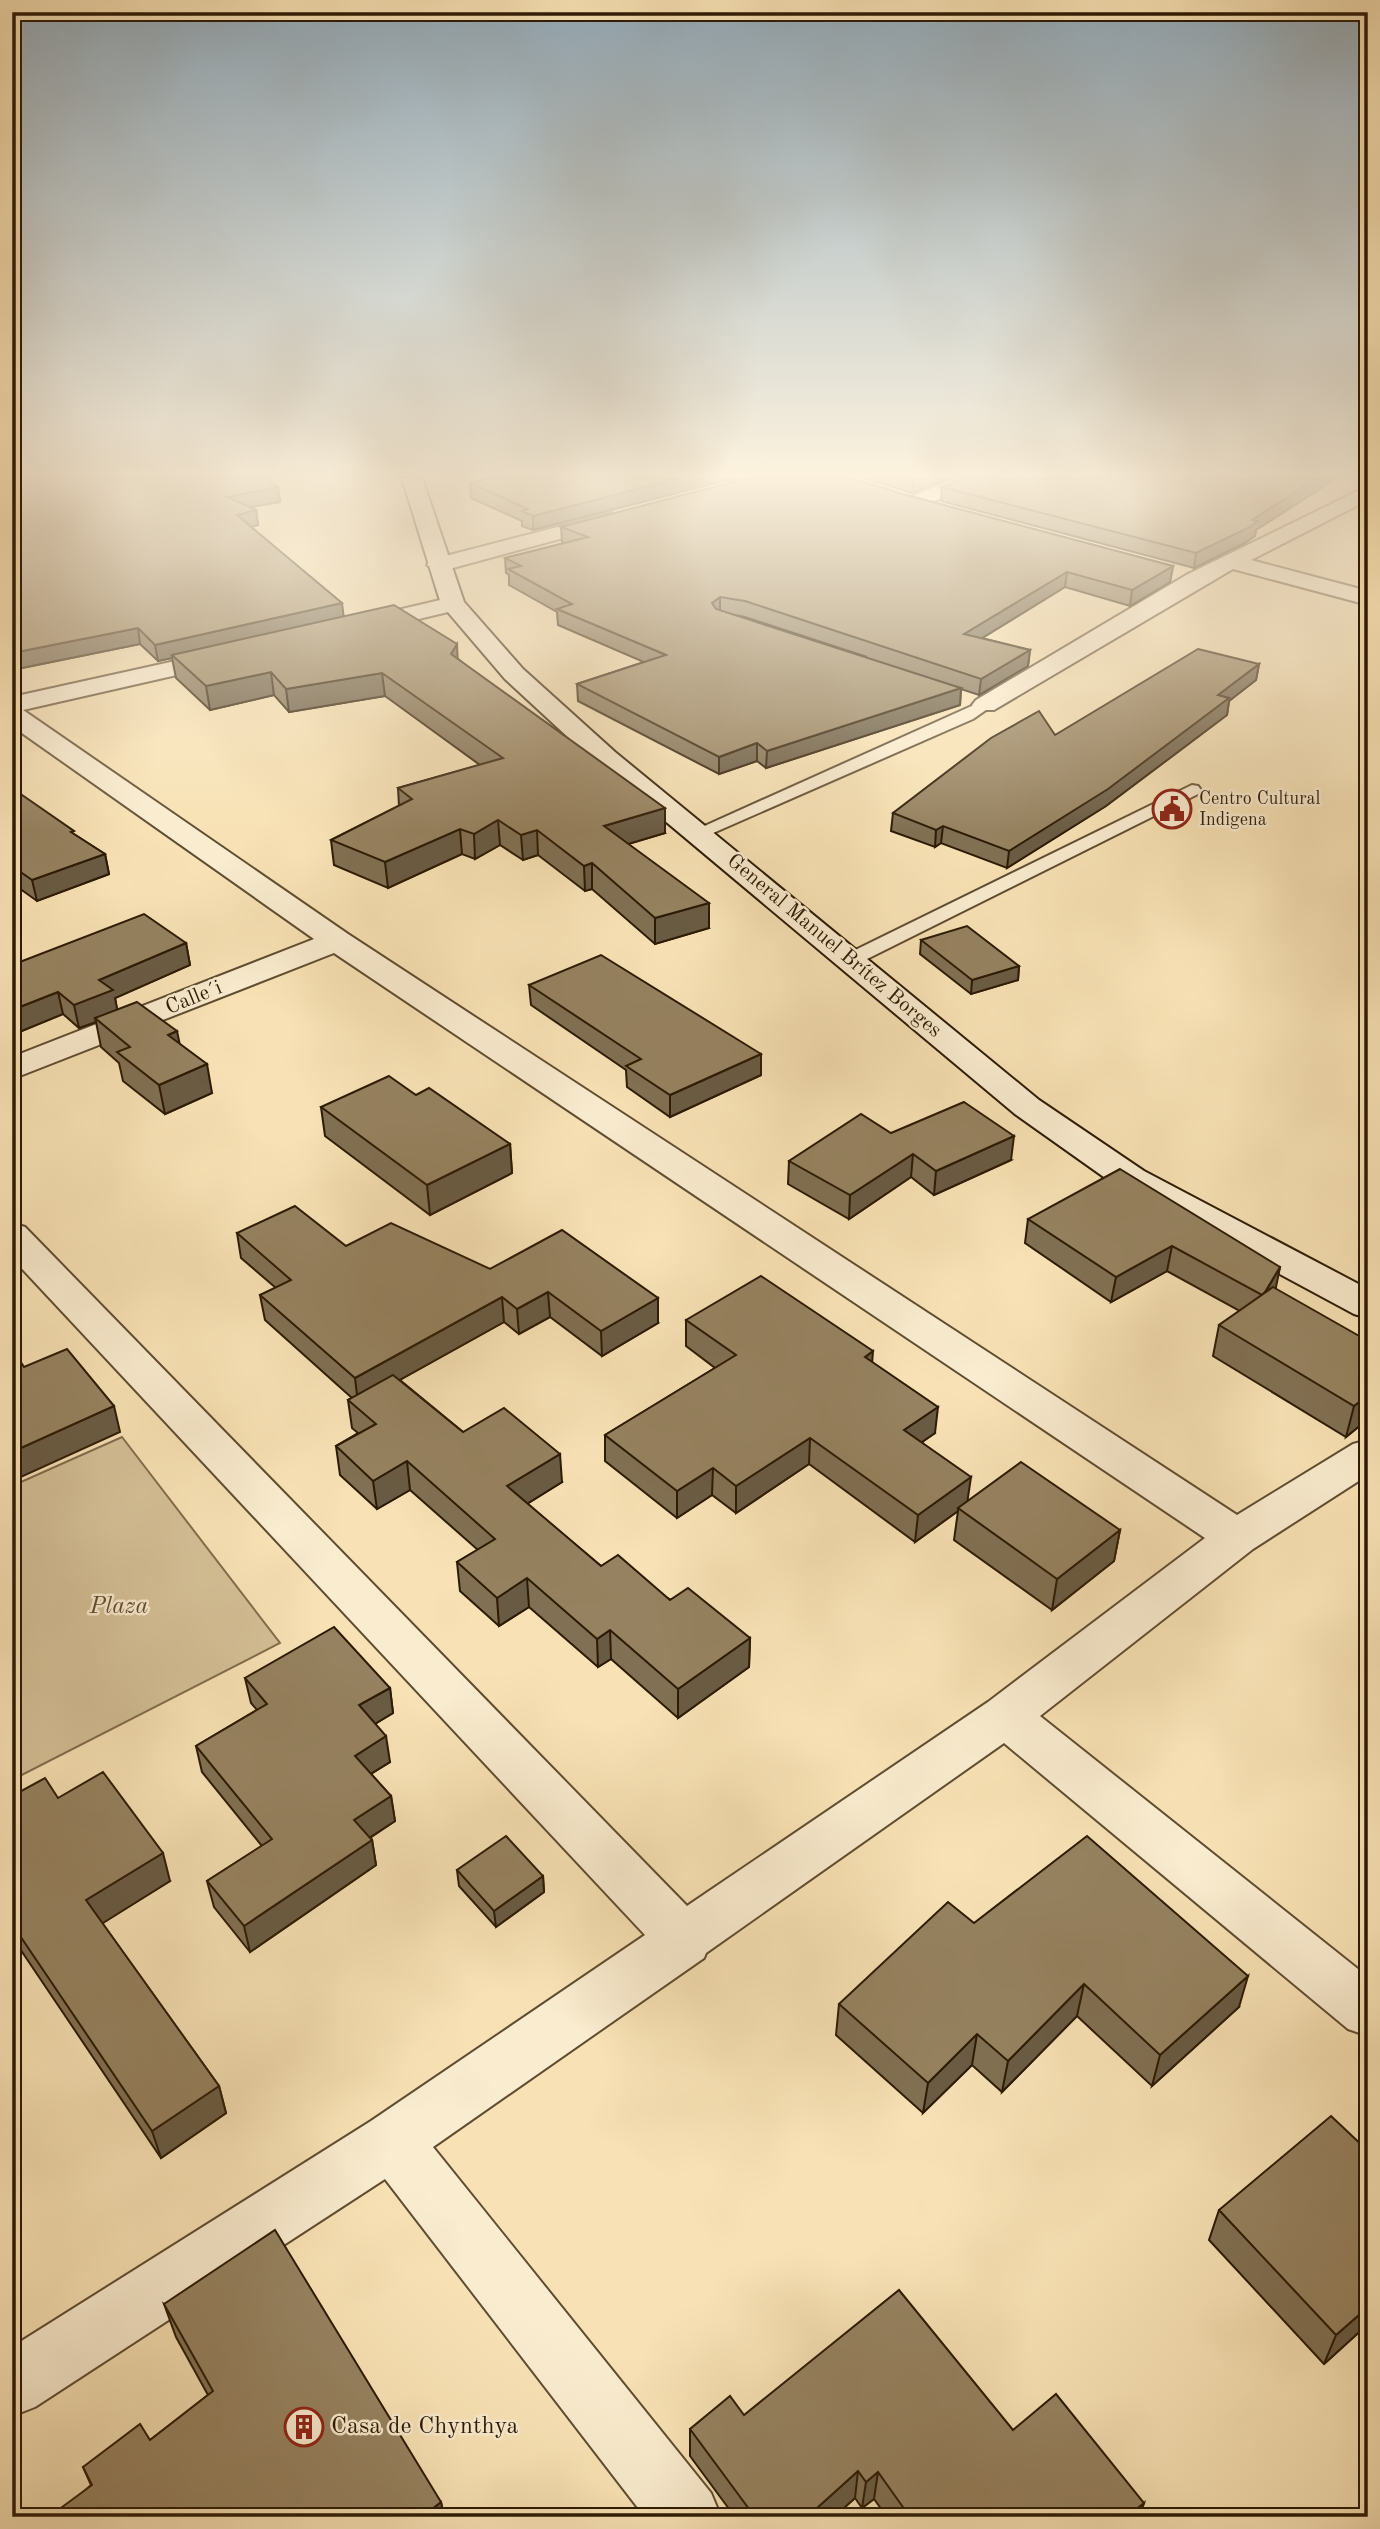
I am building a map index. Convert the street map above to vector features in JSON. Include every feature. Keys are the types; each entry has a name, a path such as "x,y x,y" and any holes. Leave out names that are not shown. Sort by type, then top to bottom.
{"street":[{"name":"General Manuel Brítez Borges","path":"450,596 453,604 514,674 606,758 1027,1107 1131,1179 1368,1305"},
{"path":"985,705 1167,596"},
{"path":"333,632 453,604"},
{"path":"12,705 253,650"},
{"path":"12,714 337,941 1237,1537"},
{"name":"Calle´i","path":"12,1069 337,941"},
{"path":"12,1235 685,1941"},
{"path":"12,2384 392,2141 685,1941 1005,1716 1237,1537 1368,1455"},
{"path":"1005,1716 1368,2011"},
{"path":"392,2141 687,2517"}],"lane":[{"path":"959,696 985,705"},
{"path":"698,833 967,716 985,705"},
{"path":"850,960 1192,790"}],"green space":[{"name":"Plaza","path":"122,1437 280,1643 12,1780 12,1486"}],"building":[{"path":"12,596 334,596 342,603 155,645 138,628 12,653"},
{"path":"557,596 1027,596 964,634 1030,650 981,679 745,601 720,597 712,603 716,609 961,688 767,751 757,743 719,757 577,684 666,655 557,609 572,604"},
{"path":"394,605 457,644 451,654 665,808 604,826 709,903 655,918 592,863 584,866 537,830 521,835 498,820 474,834 460,829 385,862 331,840 412,799 398,788 503,758 382,673 286,689 271,672 206,686 172,655"},
{"path":"1198,649 1259,664 1218,695 1229,698 1108,789 1009,851 943,826 936,830 893,813 991,738 1039,711 1055,735"},
{"path":"12,788 105,854 32,880 12,866"},
{"path":"144,914 186,943 99,980 113,990 74,1005 58,992 12,1010 12,965"},
{"path":"967,926 1019,966 972,980 921,940"},
{"path":"601,955 761,1054 670,1095 626,1066 641,1059 529,985"},
{"path":"137,1002 177,1031 168,1035 207,1064 159,1085 117,1052 130,1047 95,1018"},
{"path":"389,1076 416,1095 429,1088 510,1144 427,1185 321,1107"},
{"path":"964,1102 1014,1136 936,1171 913,1154 850,1195 789,1161 861,1114 891,1133"},
{"path":"1120,1169 1280,1267 1265,1292 1262,1295 1172,1246 1116,1277 1028,1219"},
{"path":"295,1206 346,1246 391,1223 490,1269 562,1230 658,1298 601,1331 548,1292 517,1309 502,1297 355,1378 260,1295 291,1280 237,1233"},
{"path":"761,1276 873,1351 865,1357 938,1407 904,1430 971,1477 918,1515 810,1438 736,1486 713,1468 677,1491 605,1435 736,1355 686,1320"},
{"path":"1273,1287 1368,1341 1368,1395 1354,1406 1219,1325"},
{"path":"12,1348 24,1367 67,1349 114,1406 12,1452"},
{"path":"393,1375 463,1432 504,1408 560,1454 507,1486 601,1566 618,1555 670,1600 688,1588 750,1638 678,1689 610,1630 597,1639 527,1578 497,1598 457,1562 495,1539 407,1461 373,1481 336,1446 376,1424 348,1400"},
{"path":"1021,1462 1120,1530 1057,1579 958,1508"},
{"path":"334,1627 390,1688 359,1705 386,1736 355,1756 391,1796 354,1820 372,1840 244,1926 207,1881 272,1839 196,1746 267,1704 245,1678"},
{"path":"103,1772 163,1853 86,1900 219,2086 152,2131 12,1924 12,1796 45,1778 58,1798"},
{"path":"506,1836 543,1876 494,1911 457,1870"},
{"path":"1087,1836 1248,1976 1160,2055 1084,1984 1008,2061 977,2034 928,2083 839,2004 948,1902 974,1923"},
{"path":"1331,2116 1368,2151 1368,2307 1336,2335 1219,2210"},
{"path":"275,2230 441,2502 422,2517 56,2517 54,2513 92,2485 83,2467 140,2424 150,2440 213,2391 164,2304"},
{"path":"899,2290 1013,2430 1056,2394 1144,2503 1134,2511 1138,2517 910,2517 878,2472 866,2482 858,2471 807,2517 755,2517 690,2429 730,2396 744,2415"}],"place":[{"name":"Centro Cultural Indigena","path":"1172,809"},
{"name":"Casa de Chynthya","path":"304,2427"}]}
